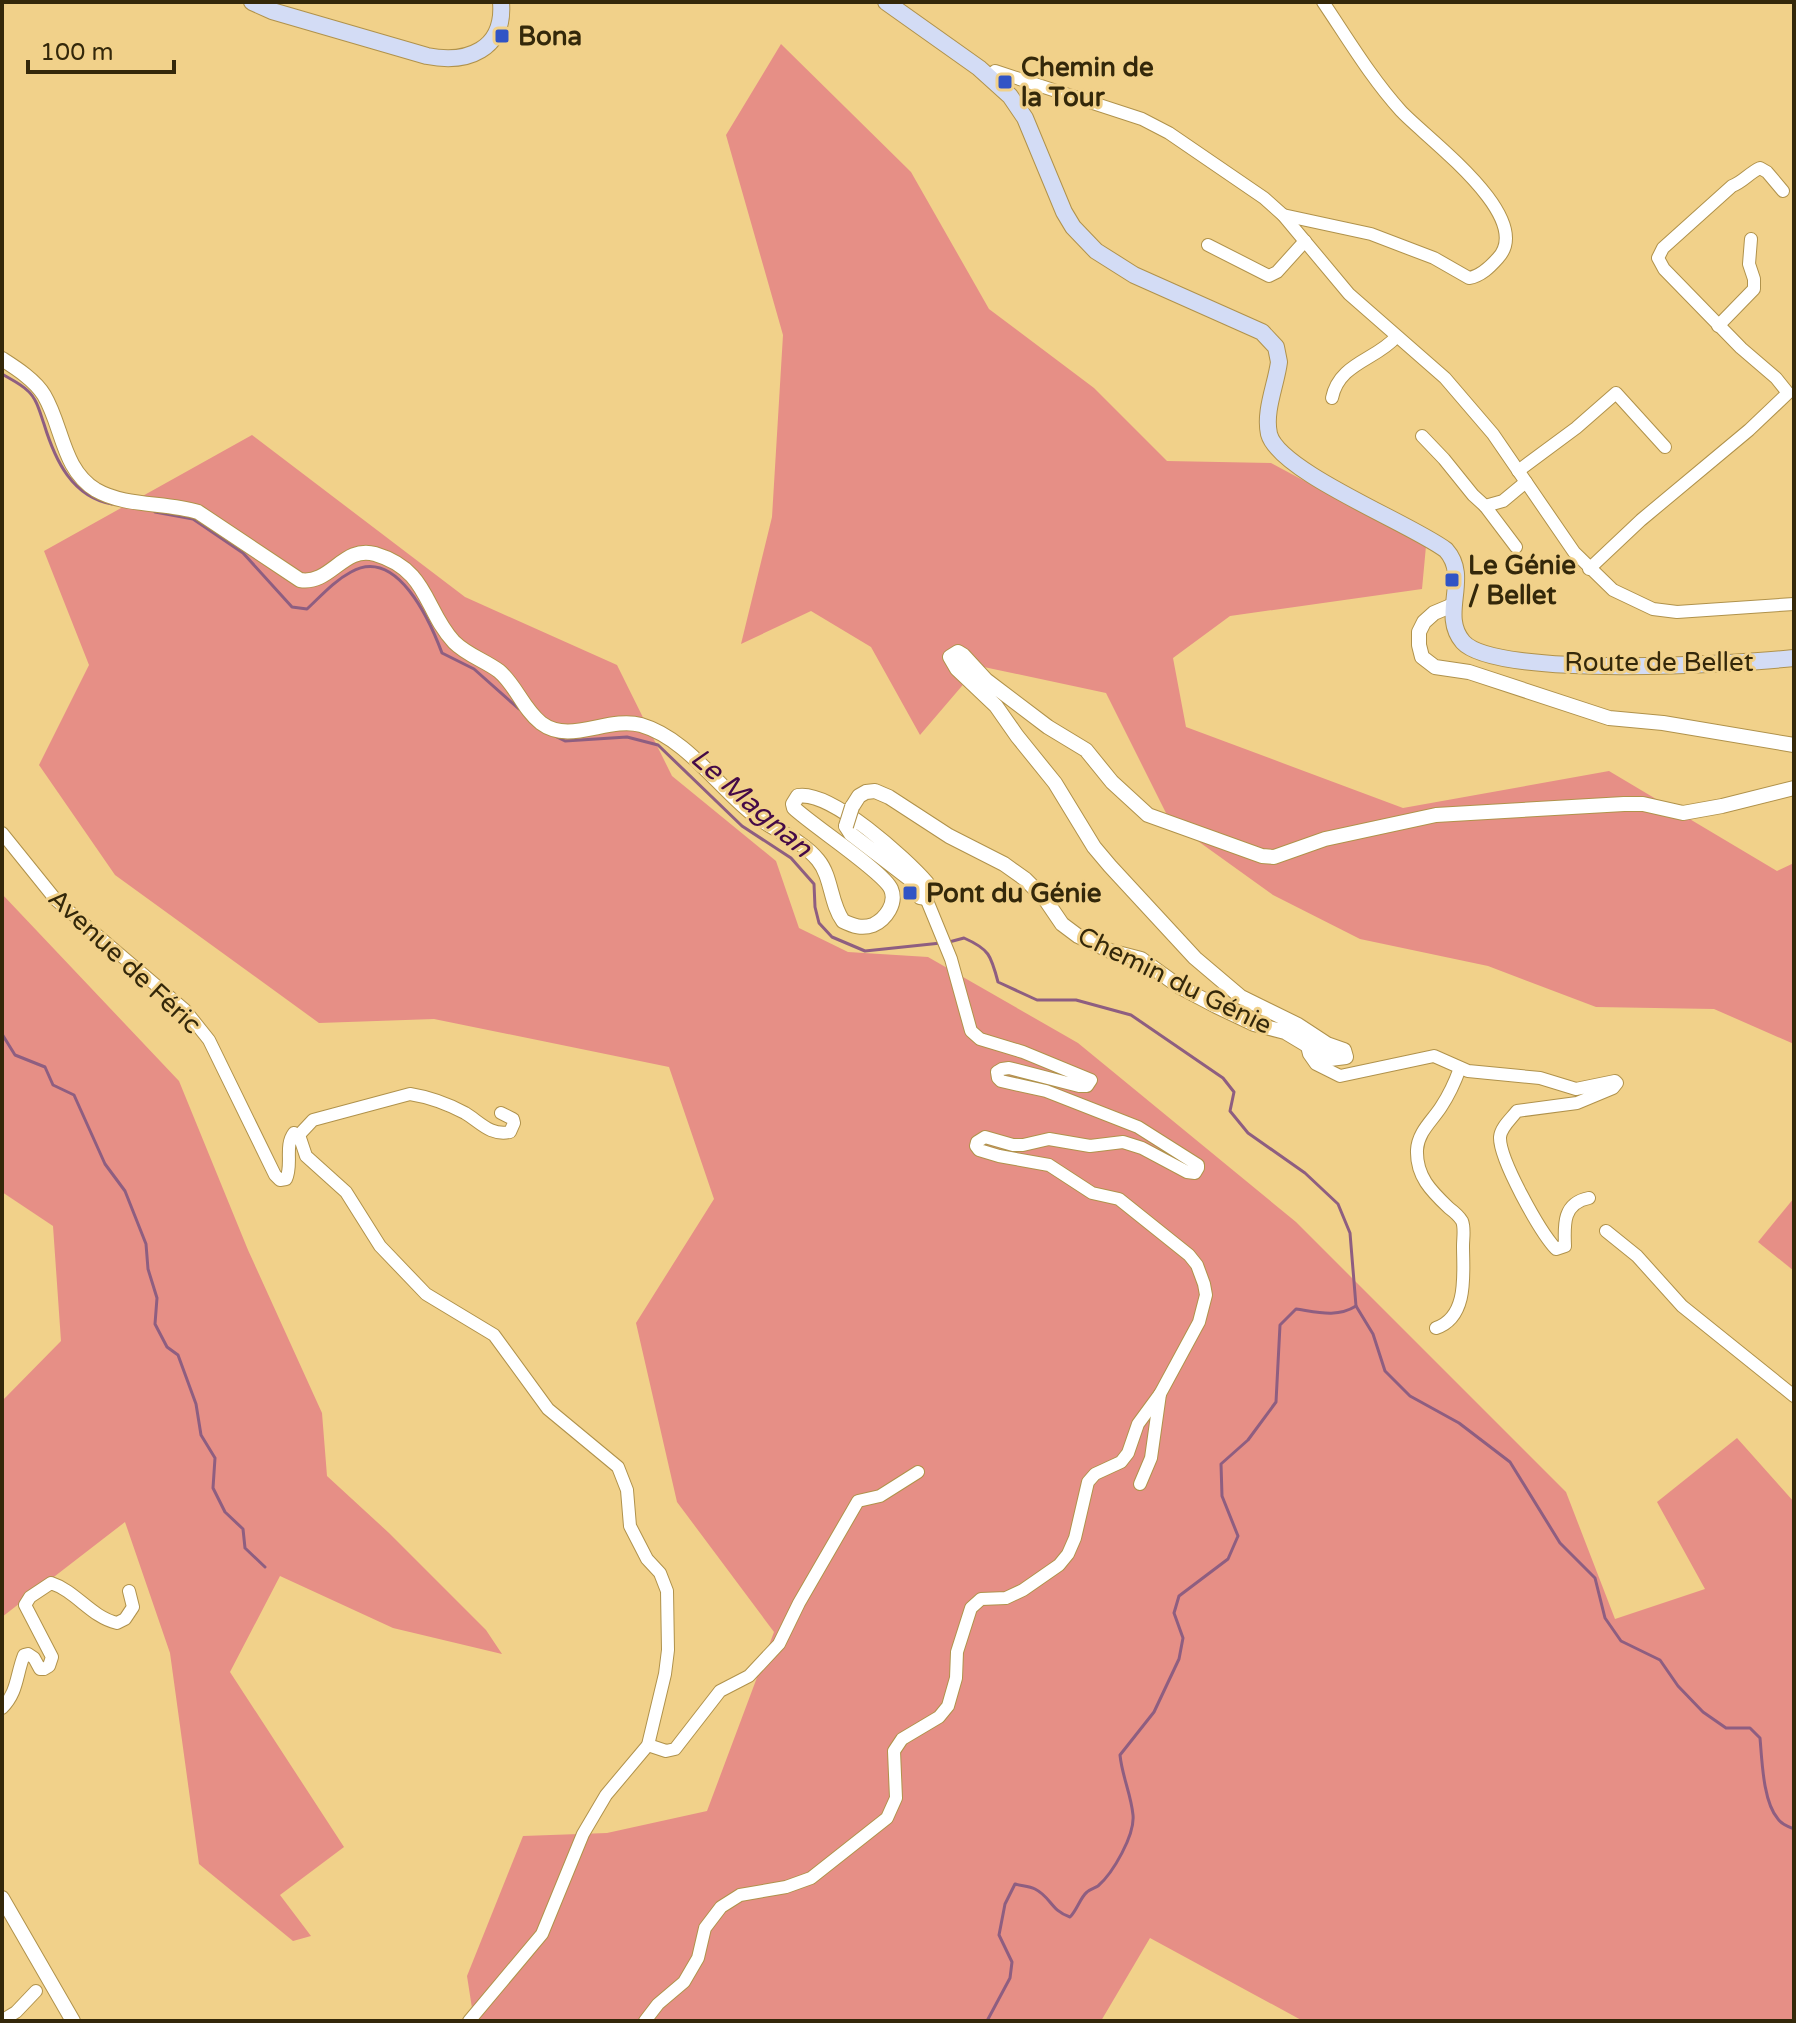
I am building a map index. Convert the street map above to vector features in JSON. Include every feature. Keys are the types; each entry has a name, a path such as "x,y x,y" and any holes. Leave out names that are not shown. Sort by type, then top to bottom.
{"main road":[{"path":"252,2 272,11 427,56 450,59 467,57 484,47 498,28 501,2"},
{"name":"Route de Bellet","path":"886,2 989,76 1016,103 1064,212 1073,227 1096,251 1118,267 1246,323 1272,340 1279,362 1268,421 1272,443 1284,456 1309,473 1446,550 1457,569 1453,605 1455,624 1465,644 1496,656 1615,667 1794,658"}],"street":[{"path":"1283,215 1371,234 1434,258 1469,278 1476,277 1492,264 1504,251 1507,241 1504,228 1484,191 1463,167 1401,111 1323,2"},
{"path":"989,76 995,71 1142,119 1224,170 1283,215 1349,294 1445,378 1493,434 1574,552 1604,584 1629,599 1667,611 1794,604"},
{"path":"1589,569 1791,390 1718,326 1664,269 1658,258 1663,248 1732,186 1756,170 1760,168 1767,172 1783,191"},
{"path":"1718,326 1754,289 1749,264 1751,239"},
{"path":"1208,245 1269,276 1277,272 1305,241"},
{"path":"1332,398 1336,384 1352,366 1378,354 1396,337"},
{"path":"2,359 27,377 43,394 68,459 81,478 94,489 108,496 198,512 300,580 310,582 319,579 349,556 363,552 390,561 416,580 453,641 512,684 538,721 561,731 623,723 654,730 672,741 752,814 818,860 843,921 863,927 880,921 890,909 893,899 891,887 794,808 798,796 810,796 832,805 880,839 927,883 929,892 926,898"},
{"path":"1518,471 1576,428 1616,393 1665,447"},
{"path":"1422,436 1485,506 1516,547"},
{"path":"1485,506 1503,501 1526,482"},
{"path":"1453,605 1429,617 1419,632 1422,657 1435,667 1469,672 1609,718 1663,723 1794,745"},
{"name":"Chemin du Génie","path":"645,2021 658,2004 684,1982 698,1958 705,1928 721,1907 740,1895 786,1887 811,1878 887,1818 896,1798 894,1751 902,1739 939,1717 948,1706 956,1678 957,1652 971,1608 981,1599 1006,1598 1023,1590 1059,1565 1068,1554 1075,1538 1088,1482 1095,1474 1121,1462 1133,1444 1138,1424 1160,1394 1204,1309 1204,1284 1197,1265 1189,1255 1119,1199 1092,1193 1049,1165 979,1150 977,1142 985,1137 1013,1145 1049,1139 1090,1146 1123,1142 1142,1148 1193,1174 1198,1165 1138,1127 1046,1091 1001,1081 997,1072 1009,1068 1079,1086 1087,1086 1091,1080 1023,1052 980,1039 971,1031 951,959 926,898 920,897 911,880 851,834 846,826 859,796 875,791 889,797 949,836 1004,864 1025,879 1045,899 1062,924 1078,936 1110,951 1141,959 1180,987 1254,1024 1285,1032 1330,1059 1346,1057 1344,1050 1327,1044 1298,1025 1241,997 1195,958 1094,847 1055,783 996,706 951,663 950,657 963,655 986,680 1048,727 1086,750 1112,782 1148,815 1262,856 1274,857 1325,839 1436,815 1624,804 1643,804 1683,813 1794,788"},
{"name":"Avenue de Féric","path":"2,833 56,900 185,1010 209,1040 280,1180 286,1179 289,1174 290,1137 294,1133 298,1136"},
{"path":"1307,1046 1316,1064 1340,1076 1434,1056 1477,1073 1540,1078 1576,1089 1615,1081 1617,1083 1613,1088 1577,1103 1517,1111 1502,1128 1500,1137 1505,1157 1523,1197 1556,1249 1565,1246 1568,1209 1577,1200 1589,1198"},
{"path":"1436,1328 1454,1313 1464,1288 1463,1227 1459,1217 1423,1179 1418,1166 1417,1145 1454,1084 1460,1068"},
{"path":"469,2021 542,1934 583,1834 606,1795 648,1745 668,1650 667,1591 660,1573 647,1559 630,1526 627,1490 618,1467 548,1409 494,1335 426,1294 380,1246 346,1192 306,1156 298,1136 313,1120 410,1094 456,1109 501,1134 510,1132 513,1119 501,1113"},
{"path":"1606,1231 1637,1256 1682,1306 1794,1396"},
{"path":"1140,1484 1151,1458 1160,1394"},
{"path":"648,1745 666,1751 675,1749 720,1691 749,1676 779,1644 858,1501 880,1496 918,1472"},
{"path":"2,1708 18,1684 24,1655 34,1658 40,1669 49,1666 52,1657 28,1615 25,1605 30,1597 51,1583 60,1586 102,1619 117,1623 125,1619 133,1607 129,1591"},
{"path":"2,1898 73,2021"},
{"path":"3,2020 16,2012 36,1991"}],"shaded area":[{"path":"781,44 911,172 989,309 1094,388 1167,461 1271,463 1426,546 1422,589 1230,616 1173,658 1186,727 1403,808 1609,771 1777,871 1794,863 1794,1044 1714,1009 1596,1007 1488,966 1360,939 1273,895 1170,821 1106,693 979,666 920,735 871,647 811,611 741,644 772,517 783,335 726,135"},
{"path":"252,435 465,597 617,665 672,776 776,861 799,928 848,952 928,957 1078,1043 1296,1222 1566,1492 1615,1619 1705,1589 1657,1502 1737,1438 1794,1502 1794,2021 1303,2021 1150,1938 1101,2021 474,2021 467,1976 523,1836 607,1833 707,1811 774,1632 677,1502 636,1323 714,1199 669,1067 434,1019 319,1023 115,875 39,765 89,665 44,551"},
{"path":"2,894 179,1081 248,1250 322,1413 327,1476 486,1630 502,1654 393,1628 280,1576 230,1672 344,1847 280,1895 311,1936 293,1941 199,1864 170,1653 125,1522 2,1617 2,1401 61,1341 53,1226 2,1192"},
{"path":"1794,1198 1794,1271 1758,1242"}],"waterway":[{"name":"Le Magnan","path":"2,374 34,398 54,451 67,475 86,494 112,504"},
{"name":"Le Magnan","path":"155,512 193,519 243,553 292,607 307,609 333,584 351,572 368,567 383,569 397,578 420,606 442,653 474,669 519,709"},
{"name":"Le Magnan","path":"557,737 565,741 627,737 658,745 742,826 791,858 814,884 819,923 832,937 865,951 941,943"},
{"name":"Le Magnan","path":"949,942 964,938 979,946 991,959 998,982 1037,1000 1076,1000 1131,1015 1223,1078 1234,1092 1230,1111 1248,1133 1305,1173 1338,1204 1350,1233 1356,1306 1334,1313 1296,1309 1280,1325 1276,1402 1248,1440 1221,1464 1222,1496 1238,1536 1228,1559 1179,1596 1174,1613 1183,1638 1179,1659 1154,1712 1120,1755 1133,1815 1127,1843 1110,1872 1085,1895 1070,1917 1058,1911 1035,1889 1015,1884 1005,1904 999,1935 1012,1962 1010,1978 987,2021"},
{"path":"2,1034 15,1055 45,1067 53,1085 74,1095 105,1164 125,1191 146,1244 148,1269 157,1298 155,1324 167,1347 178,1355 196,1404 201,1435 215,1458 213,1488 225,1512 243,1529 245,1548 265,1567"},
{"path":"1356,1306 1373,1334 1385,1371 1410,1396 1459,1423 1510,1462 1560,1543 1595,1578 1605,1618 1621,1641 1660,1660 1678,1686 1703,1712 1726,1728 1750,1728 1760,1738 1769,1802 1779,1821 1794,1829"}],"place":[{"name":"Bona","path":"502,36"},
{"name":"Chemin de la Tour","path":"1005,82"},
{"name":"Le Génie / Bellet","path":"1452,580"},
{"name":"Pont du Génie","path":"910,893"}]}
